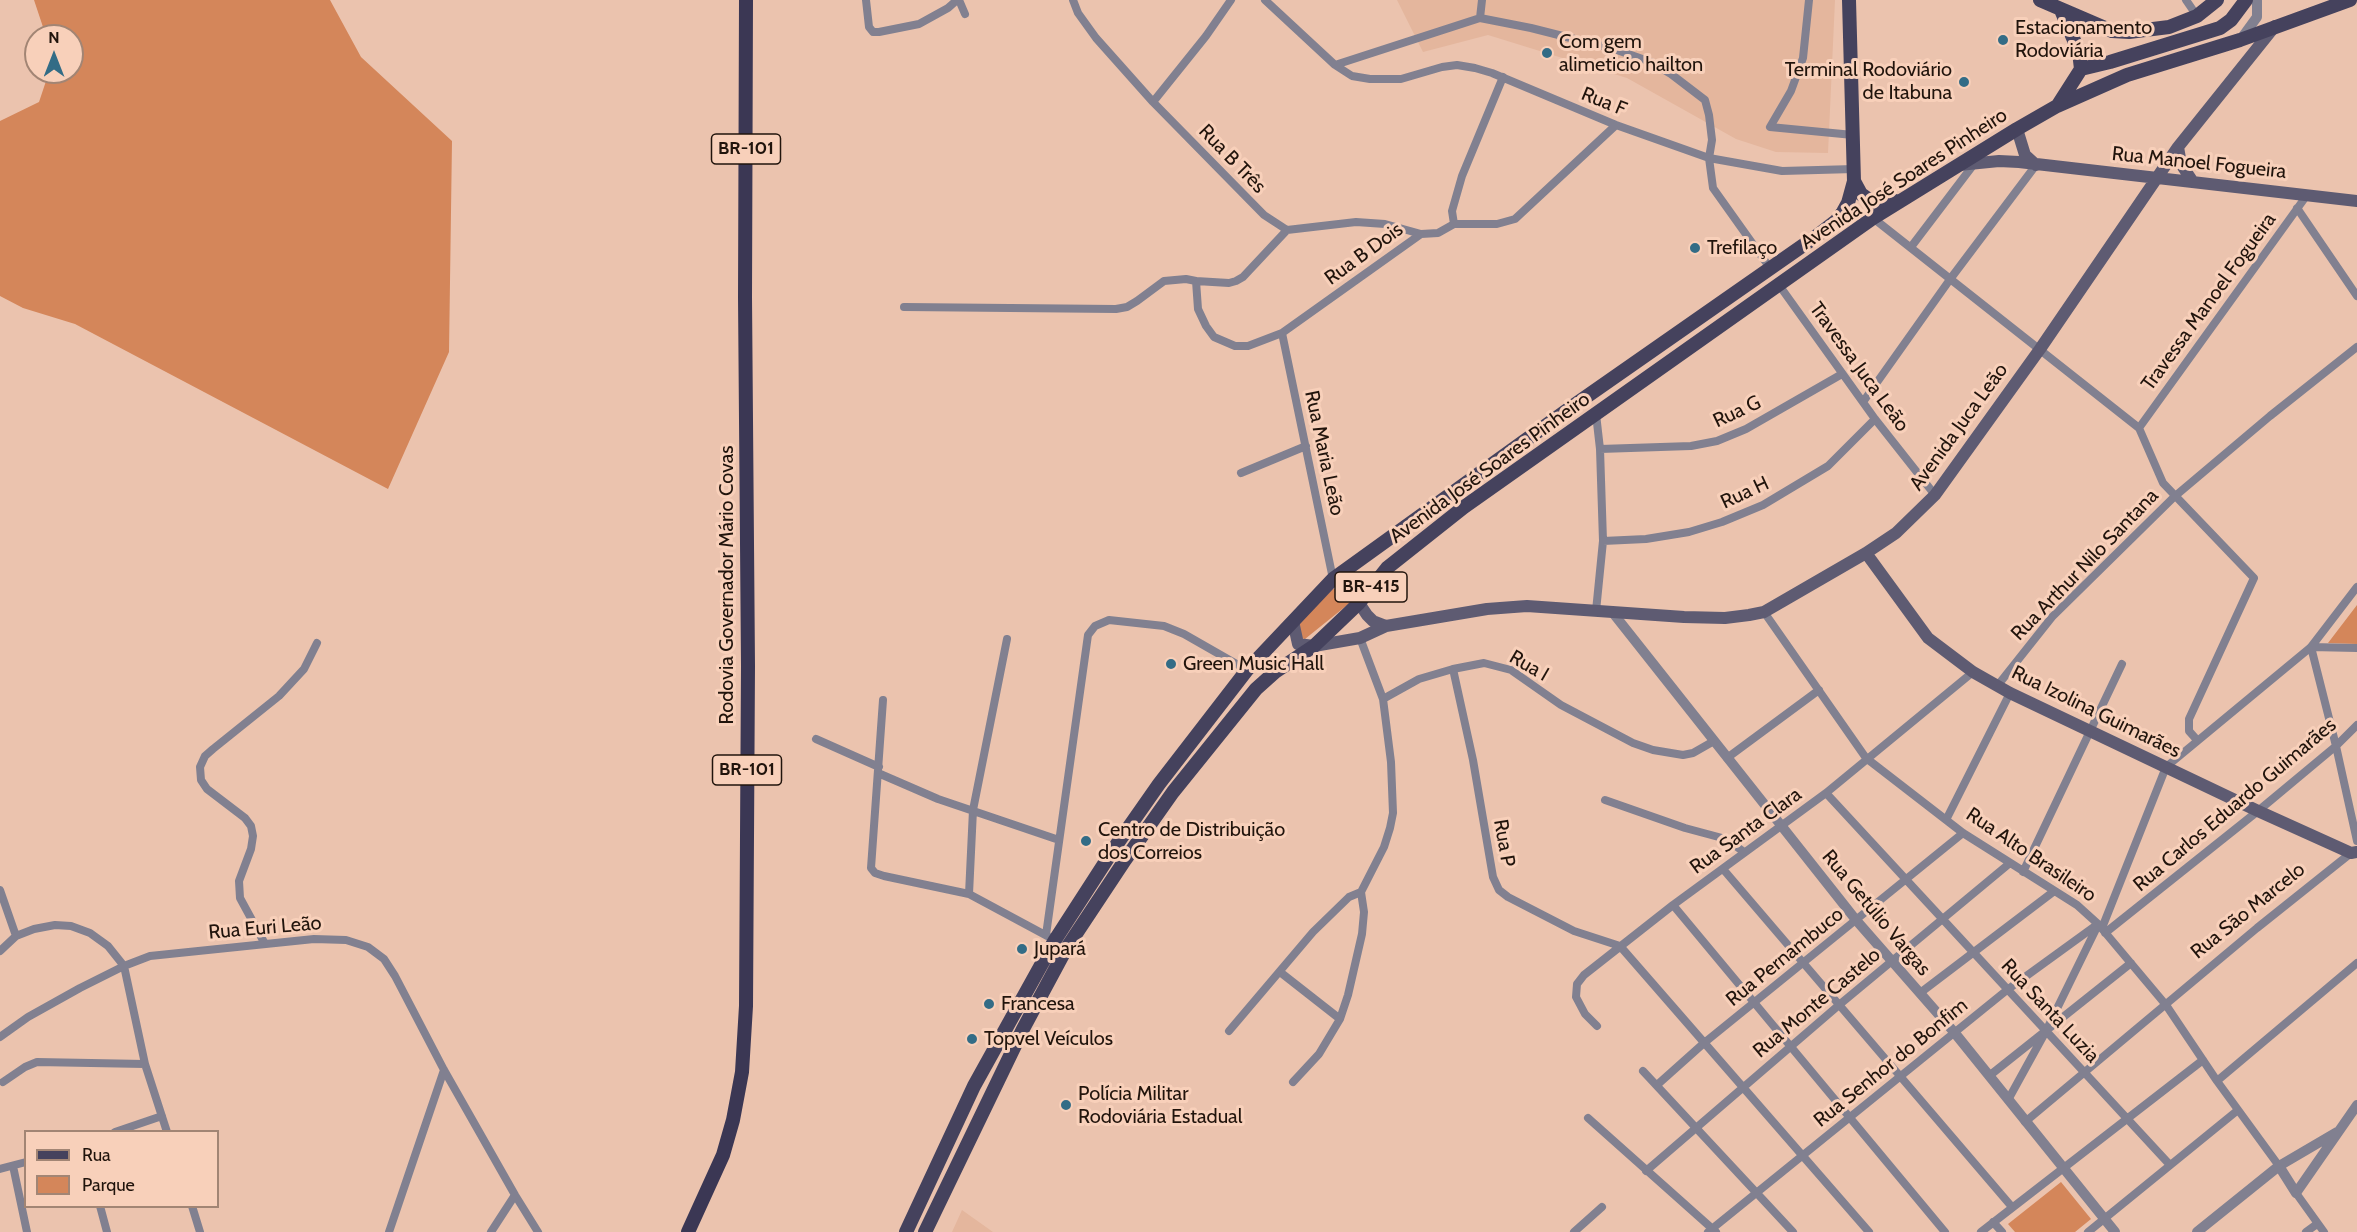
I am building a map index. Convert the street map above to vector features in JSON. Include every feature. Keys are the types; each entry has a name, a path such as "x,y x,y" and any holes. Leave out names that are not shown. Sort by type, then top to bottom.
{"highway":[{"name":"Rodovia Governador Mário Covas","path":"688,1232 723,1155 733,1120 742,1072 745,1017 748,666 745,297 746,0"}],"main road":[{"name":"BR-415","path":"1849,0 1854,175"},
{"path":"2040,0 2112,31 2129,32 2169,27 2197,16 2217,0"},
{"path":"2081,69 2220,28 2231,20 2246,0"},
{"path":"2240,40 2350,0"},
{"path":"2057,106 2081,69 2079,52 2061,10"},
{"name":"Avenida Juca Leão","path":"1314,646 1360,638 1386,626 1487,609 1527,606 1725,618 1764,612 1866,553 1896,533 1935,495 2040,349 2156,177 2275,26"},
{"name":"BR-415","path":"2057,106 2127,75 2240,40"},
{"name":"Avenida José Soares Pinheiro","path":"925,1232 1023,1029 1066,949 1173,792 1256,689 1275,672 1314,646 1359,603 1387,568 1464,507 1899,201 2057,106"},
{"path":"2017,129 2025,155 2036,165"},
{"path":"2178,147 2181,164 2193,182"},
{"name":"Rua Manoel Fogueira","path":"1959,165 1999,161 2357,201"},
{"path":"1854,175 1861,194 1872,202 1899,201"},
{"name":"Avenida José Soares Pinheiro","path":"906,1232 974,1086 1050,938 1159,784 1247,670 1333,579 1563,413 1836,221 1848,203 1854,175"},
{"name":"Rua Izolina Guimarães","path":"1866,553 1928,639 1973,672 2010,693 2258,812 2354,852"},
{"path":"1333,579 1352,583 1359,603 1373,621 1386,626"},
{"path":"1293,621 1298,644 1314,646"}],"street":[{"path":"866,0 869,27 873,32 920,24 958,0 965,14"},
{"name":"Rua B Três","path":"1072,0 1086,26 1153,102 1264,215 1287,230"},
{"path":"1153,102 1206,36 1231,0"},
{"name":"Rua F","path":"1265,0 1335,65 1352,76 1370,79 1401,79 1442,67 1457,65 1475,68 1616,125 1709,158 1782,171 1854,175"},
{"path":"1480,18 1482,0"},
{"path":"1809,0 1803,58 1791,91 1770,127 1853,135"},
{"path":"2186,0 2197,16"},
{"path":"2256,52 2254,42 2240,40 2257,17 2257,0"},
{"path":"1335,65 1480,18 1530,28 1623,52 1651,62 1705,100 1712,140 1709,158 1713,188 1770,268"},
{"path":"1454,224 1452,211 1462,176 1503,78"},
{"name":"Rua B Dois","path":"1196,281 1198,309 1214,337 1235,346 1248,346 1282,333 1421,234 1438,233 1454,224 1497,224 1515,219 1616,125"},
{"name":"Avenida José Soares Pinheiro","path":"1911,247 1974,164"},
{"path":"1863,402 1951,278 2036,165"},
{"name":"Travessa Manoel Fogueira","path":"2139,428 2307,195"},
{"path":"2297,208 2357,296"},
{"path":"1873,219 2139,428 2163,483 2254,578 2189,719 2189,731 2197,740"},
{"path":"904,307 1116,309 1137,301 1164,281 1175,279 1229,283 1236,281 1243,277 1287,230 1356,222 1385,224 1421,234"},
{"name":"Travessa Juca Leão","path":"1779,285 1875,419 1935,495"},
{"name":"Rua Maria Leão","path":"1282,333 1333,579"},
{"name":"Rua Arthur Nilo Santana","path":"1998,685 2052,617 2174,497 2357,347"},
{"name":"Rua G","path":"1600,449 1691,446 1717,441 1746,429 1842,374"},
{"path":"1596,414 1600,449 1603,541 1596,610"},
{"name":"Rua H","path":"1603,541 1646,539 1689,532 1722,522 1763,505 1828,466 1875,419"},
{"path":"1240,474 1306,446"},
{"path":"2008,1100 2102,928 2166,767 2311,647 2357,587"},
{"name":"Rua Getúlio Vargas","path":"1613,612 1856,920 1954,1032 2115,1232"},
{"name":"Rua Alto Brasileiro","path":"1764,612 1866,758 1963,833 2053,892 2077,905 2102,928 2166,1005 2324,1232"},
{"path":"883,700 871,868 875,873 969,894 1050,938 1059,840 1088,635 1095,626 1109,620 1164,626 1184,634 1247,670"},
{"path":"1229,1031 1313,932 1349,897 1361,892 1384,847 1392,813 1391,762 1383,699 1360,638"},
{"path":"969,894 973,810 1007,639"},
{"path":"265,944 245,911 240,898 239,881 251,849 253,836 251,826 245,818 207,789 201,780 200,767 205,756 279,696 304,669 317,644"},
{"path":"2311,647 2357,648"},
{"path":"2311,647 2357,841"},
{"name":"Rua I","path":"1383,699 1413,682 1453,669 1484,663 1511,670 1561,705 1633,743 1653,750 1683,755 1693,753 1714,741"},
{"path":"2023,872 2122,664"},
{"name":"Rua P","path":"1453,669 1473,760 1493,877 1499,890 1508,897 1574,931 1620,946"},
{"name":"Rua Santa Clara","path":"1597,1026 1580,1006 1576,997 1577,984 1597,963 1826,793 1973,672"},
{"path":"1727,758 1819,690"},
{"path":"1946,820 2010,693"},
{"name":"Rua Carlos Eduardo Guimarães","path":"2102,928 2258,812 2336,746 2357,725"},
{"path":"816,739 938,799 1059,840"},
{"name":"Rua Santa Luzia","path":"1826,793 2170,1165"},
{"path":"1605,800 1685,828 1726,839 1744,852"},
{"name":"Rua Pernambuco","path":"1657,1086 1704,1043 1963,833"},
{"name":"Rua São Marcelo","path":"2025,1122 2354,852"},
{"name":"Rua Monte Castelo","path":"1646,1171 1839,1005 2010,863"},
{"path":"1723,868 2012,1207"},
{"path":"0,890 16,936"},
{"path":"1293,1082 1319,1054 1340,1019 1362,934 1364,904 1361,892"},
{"path":"1920,993 2053,892"},
{"path":"1673,905 1946,1232"},
{"path":"0,951 16,936 34,929 56,925 71,926 90,933 108,946 124,966 144,1064 167,1130"},
{"name":"Rua Senhor do Bonfim","path":"1712,1231 1756,1192 2007,990 2102,928"},
{"name":"Rua Euri Leão","path":"0,1037 28,1017 124,966 150,956 332,939 346,940 368,947 384,959 395,976 444,1070 538,1232"},
{"path":"1620,946 1869,1232"},
{"path":"1989,1076 2131,963"},
{"path":"2217,1081 2357,963"},
{"path":"1280,972 1340,1019"},
{"path":"1981,1232 2203,1060"},
{"path":"3,1082 37,1062 144,1064"},
{"path":"389,1232 444,1070"},
{"path":"1643,1071 1792,1232"},
{"path":"2296,1193 2357,1105"},
{"path":"2088,1232 2238,1110"},
{"path":"118,1130 162,1116"},
{"path":"1588,1118 1712,1231"},
{"path":"2197,1232 2279,1166 2337,1132"},
{"path":"0,1169 24,1163"},
{"path":"13,1166 27,1232"},
{"path":"491,1232 515,1195"},
{"path":"1574,1232 1602,1207"},
{"path":"101,1208 107,1232"},
{"path":"193,1208 200,1232"},
{"path":"1993,1222 2002,1232"},
{"path":"2306,1232 2317,1224"}],"shaded area":[{"path":"1397,0 1835,0 1828,153 1776,152 1736,139 1627,78 1488,35 1423,52"},
{"path":"962,1210 993,1232 952,1232"}],"green space":[{"path":"34,0 330,0 361,57 452,141 449,352 388,489 75,324 23,308 0,296 0,121 39,102 45,84 84,84 84,24 42,24"},
{"path":"1333,589 1345,590 1350,595 1351,602 1305,639 1301,638 1298,626 1301,620"},
{"path":"2357,605 2357,644 2328,643"},
{"path":"2061,1182 2091,1219 2075,1232 2015,1232 2008,1224"}],"place":[{"name":"Estacionamento Rodoviária","path":"2003,40"},
{"name":"Com gem alimeticio hailton","path":"1547,53"},
{"name":"Terminal Rodoviário de Itabuna","path":"1964,82"},
{"name":"Trefilaço","path":"1695,248"},
{"name":"Green Music Hall","path":"1171,664"},
{"name":"Centro de Distribuição dos Correios","path":"1086,841"},
{"name":"Jupará","path":"1022,949"},
{"name":"Francesa","path":"989,1004"},
{"name":"Topvel Veículos","path":"972,1039"},
{"name":"Polícia Militar Rodoviária Estadual","path":"1066,1105"}]}
